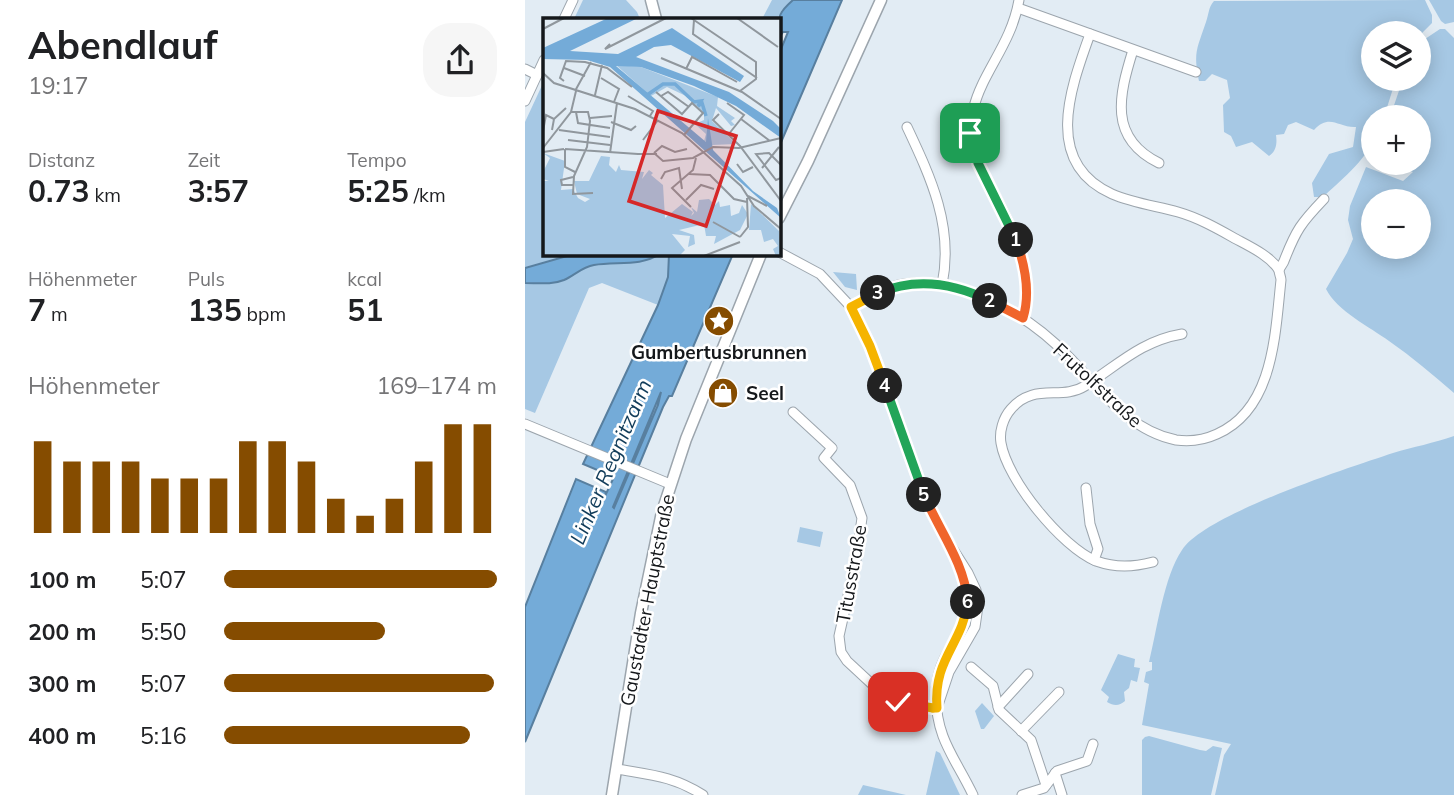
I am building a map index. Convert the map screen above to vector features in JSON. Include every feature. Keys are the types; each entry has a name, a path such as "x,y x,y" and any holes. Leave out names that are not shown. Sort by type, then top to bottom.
{"street":[{"path":"564,18 573,0"},
{"path":"651,0 656,18"},
{"path":"781,214 881,0"},
{"path":"1023,318 1027,292 1021,256 1013,233 978,163 970,125 975,100 1003,49 1019,4 1090,34 1196,72"},
{"path":"1090,34 1077,71 1067,114 1067,138 1071,152 1086,175 1111,194 1176,211 1215,227 1252,248 1275,264 1279,270"},
{"path":"1133,50 1121,91 1123,122 1135,148 1159,163"},
{"path":"525,101 543,62"},
{"path":"525,69 537,75"},
{"path":"907,127 936,193 943,221 946,251 942,285"},
{"name":"Frutolfstraße","path":"851,307 899,285 919,283 942,285 979,296 1023,318 1056,345 1136,423 1161,436 1186,441 1211,437 1227,430 1247,413 1263,386 1273,343 1281,281 1279,270 1293,236 1324,199"},
{"path":"781,253 820,274 851,307 870,346 924,497 957,557 968,602 964,624 939,672 936,695 946,748 973,795"},
{"name":"Gaustadter Hauptstraße","path":"612,795 647,578 670,484 760,256"},
{"path":"1153,562 1125,567 1094,560 1075,549 1035,506 1006,457 1000,438 1008,412 1021,400 1037,392 1072,391 1145,346 1182,334"},
{"name":"Titusstraße","path":"793,412 832,449 824,458 850,485 859,506 862,528 839,636 841,652 847,661 889,700 937,708"},
{"path":"525,424 670,484"},
{"path":"1086,488 1090,524 1098,550 1094,560"},
{"path":"971,667 993,686 999,710 1031,740 1046,785"},
{"path":"998,707 1028,674"},
{"path":"1021,731 1059,692"},
{"path":"1022,795 1046,785 1055,773 1087,761 1093,744"},
{"path":"617,769 683,782 703,795"},
{"path":"1055,773 1062,795"}],"shaded area":[{"path":"583,0 626,0 640,18 574,18"},
{"path":"772,0 793,0 778,18 763,18"},
{"path":"1425,0 1432,15 1431,24 1431,21 1361,21 1361,91 1392,91 1388,105 1361,105 1361,159 1323,197 1314,197 1312,183 1329,154 1353,147 1356,127 1325,122 1314,130 1296,122 1288,125 1284,134 1276,135 1275,149 1269,156 1252,142 1236,147 1231,136 1224,132 1223,105 1230,98 1227,80 1212,74 1205,81 1199,81 1196,63 1198,45 1214,1"},
{"path":"1429,0 1454,0 1454,22 1445,24 1441,21"},
{"path":"1445,29 1454,38 1454,393 1406,353 1346,311 1326,289 1353,239 1348,220 1350,206 1363,175 1387,175 1403,181 1410,175 1431,175 1431,105 1394,105 1399,91 1431,91 1431,35"},
{"path":"543,83 543,256 669,256 670,260 667,280 658,305 602,283 589,288 535,413 525,409 525,122"},
{"path":"833,272 856,274 857,290 845,287"},
{"path":"1454,436 1454,795 1215,795 1224,755 1231,744 1142,725 1149,684 1144,682 1146,672 1152,670 1152,662 1149,662 1162,604 1170,574 1182,550 1196,536 1247,507 1344,469"},
{"path":"800,527 823,532 820,547 797,542"},
{"path":"1118,654 1135,659 1134,667 1140,668 1137,682 1131,680 1129,688 1124,692 1125,701 1114,705 1107,702 1109,697 1101,690"},
{"path":"982,703 994,716 984,729 981,729 975,711"},
{"path":"1149,736 1206,751 1213,746 1222,748 1211,795 1142,795 1142,740"},
{"path":"936,751 940,753 960,795 926,795"},
{"path":"863,785 906,795 858,795"}],"water":[{"path":"793,0 842,0 781,142 781,49 788,32 781,35 780,18"},
{"path":"567,256 656,256 644,261 590,266 559,282 525,283 525,268"},
{"name":"Linker Regnitzarm","path":"669,256 732,256 672,396 669,396 663,407 525,742 525,607 576,479 606,492 605,496 614,477 583,464 658,305 668,277","holes":["661,392 658,405 613,507"]}],"place":[{"name":"Gumbertusbrunnen","path":"719,321"},
{"name":"Seel","path":"723,393"}],"route":[{"path":"898,702 937,708 939,672 964,624 968,602 966,585 957,557 924,497 870,346 851,307 899,285 930,283 977,295 1023,318 1027,292 1021,256 1013,233 978,163 970,133"}]}
